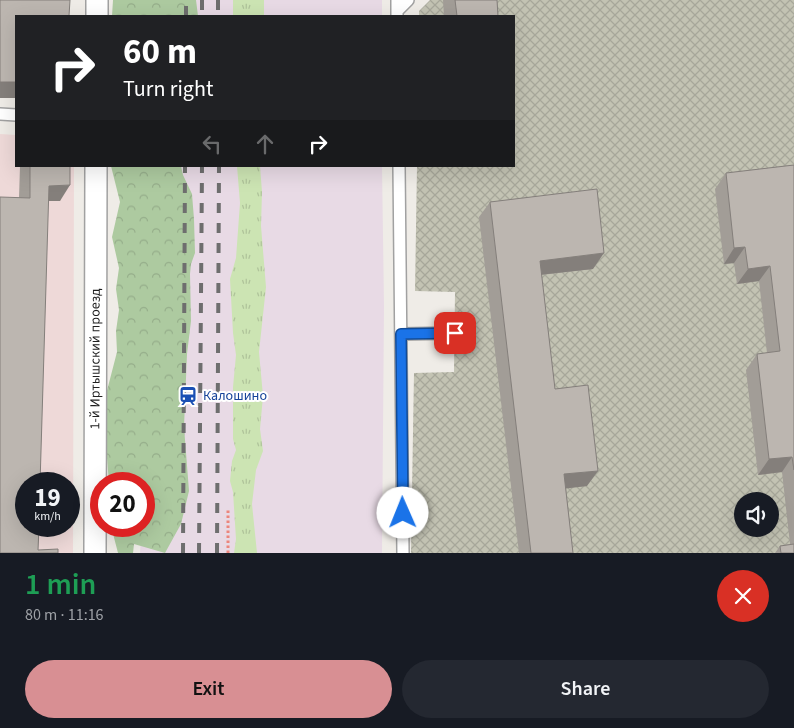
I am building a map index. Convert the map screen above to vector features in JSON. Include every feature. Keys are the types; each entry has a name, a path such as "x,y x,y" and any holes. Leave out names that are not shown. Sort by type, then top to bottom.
{"street":[{"path":"97,0 97,15"},
{"name":"1-й Иртышский проезд","path":"95,553 96,167"}],"lane":[{"path":"397,9 408,0"},
{"path":"0,114 15,115"},
{"path":"399,167 403,553"},
{"path":"401,334 455,333"}],"path":[{"path":"228,510 228,553"}],"shaded area":[{"path":"125,0 382,0 382,15 125,15"},
{"path":"430,0 794,0 794,553 411,553 414,373 454,372 455,292 415,291 417,167 515,167 515,15 419,15 419,11"},
{"path":"0,134 15,135 15,167 74,167 73,472 15,472 15,537 73,537 73,553 0,553"},
{"path":"123,167 382,167 384,306 382,553 140,553 141,537 155,537 155,472 118,472"}],"green space":[{"path":"113,0 196,0 198,15 112,15"},
{"path":"233,0 264,0 264,15 233,15"},
{"path":"111,167 181,167 192,194 195,253 190,274 191,321 187,354 184,427 189,491 181,524 165,553 134,544 133,553 118,553 114,537 155,537 155,472 108,472 103,406 117,352 116,331 119,310 116,289 119,268 112,237 120,202"},
{"path":"237,167 260,167 262,192 261,226 266,287 259,352 263,396 260,429 263,451 256,470 252,504 257,553 234,553 236,539 233,492 230,481 232,461 236,450 233,439 233,387 236,355 230,279 236,258 240,203"}],"building":[{"path":"0,0 70,0 69,15 15,15 15,82 0,82"},
{"path":"455,0 497,0 498,15 457,15"},
{"path":"794,165 794,470 792,457 769,459 757,354 780,351 770,266 748,269 745,247 734,248 726,173"},
{"path":"30,167 70,167 70,185 49,186 40,472 15,472 15,537 39,537 38,550 58,549 58,553 0,553 0,197 30,198"},
{"path":"597,189 604,253 540,261 555,389 588,385 598,471 564,474 573,553 531,553 490,202"},
{"path":"794,544 794,553 781,553 780,546"}],"railway":[{"path":"186,0 186,15"},
{"path":"202,0 202,15"},
{"path":"218,0 218,15"},
{"path":"183,553 185,167"},
{"path":"199,553 202,167"},
{"path":"217,553 219,167"}],"place":[{"name":"Калошино","path":"188,396"}],"route":[{"path":"403,513 401,334 455,333"}]}
